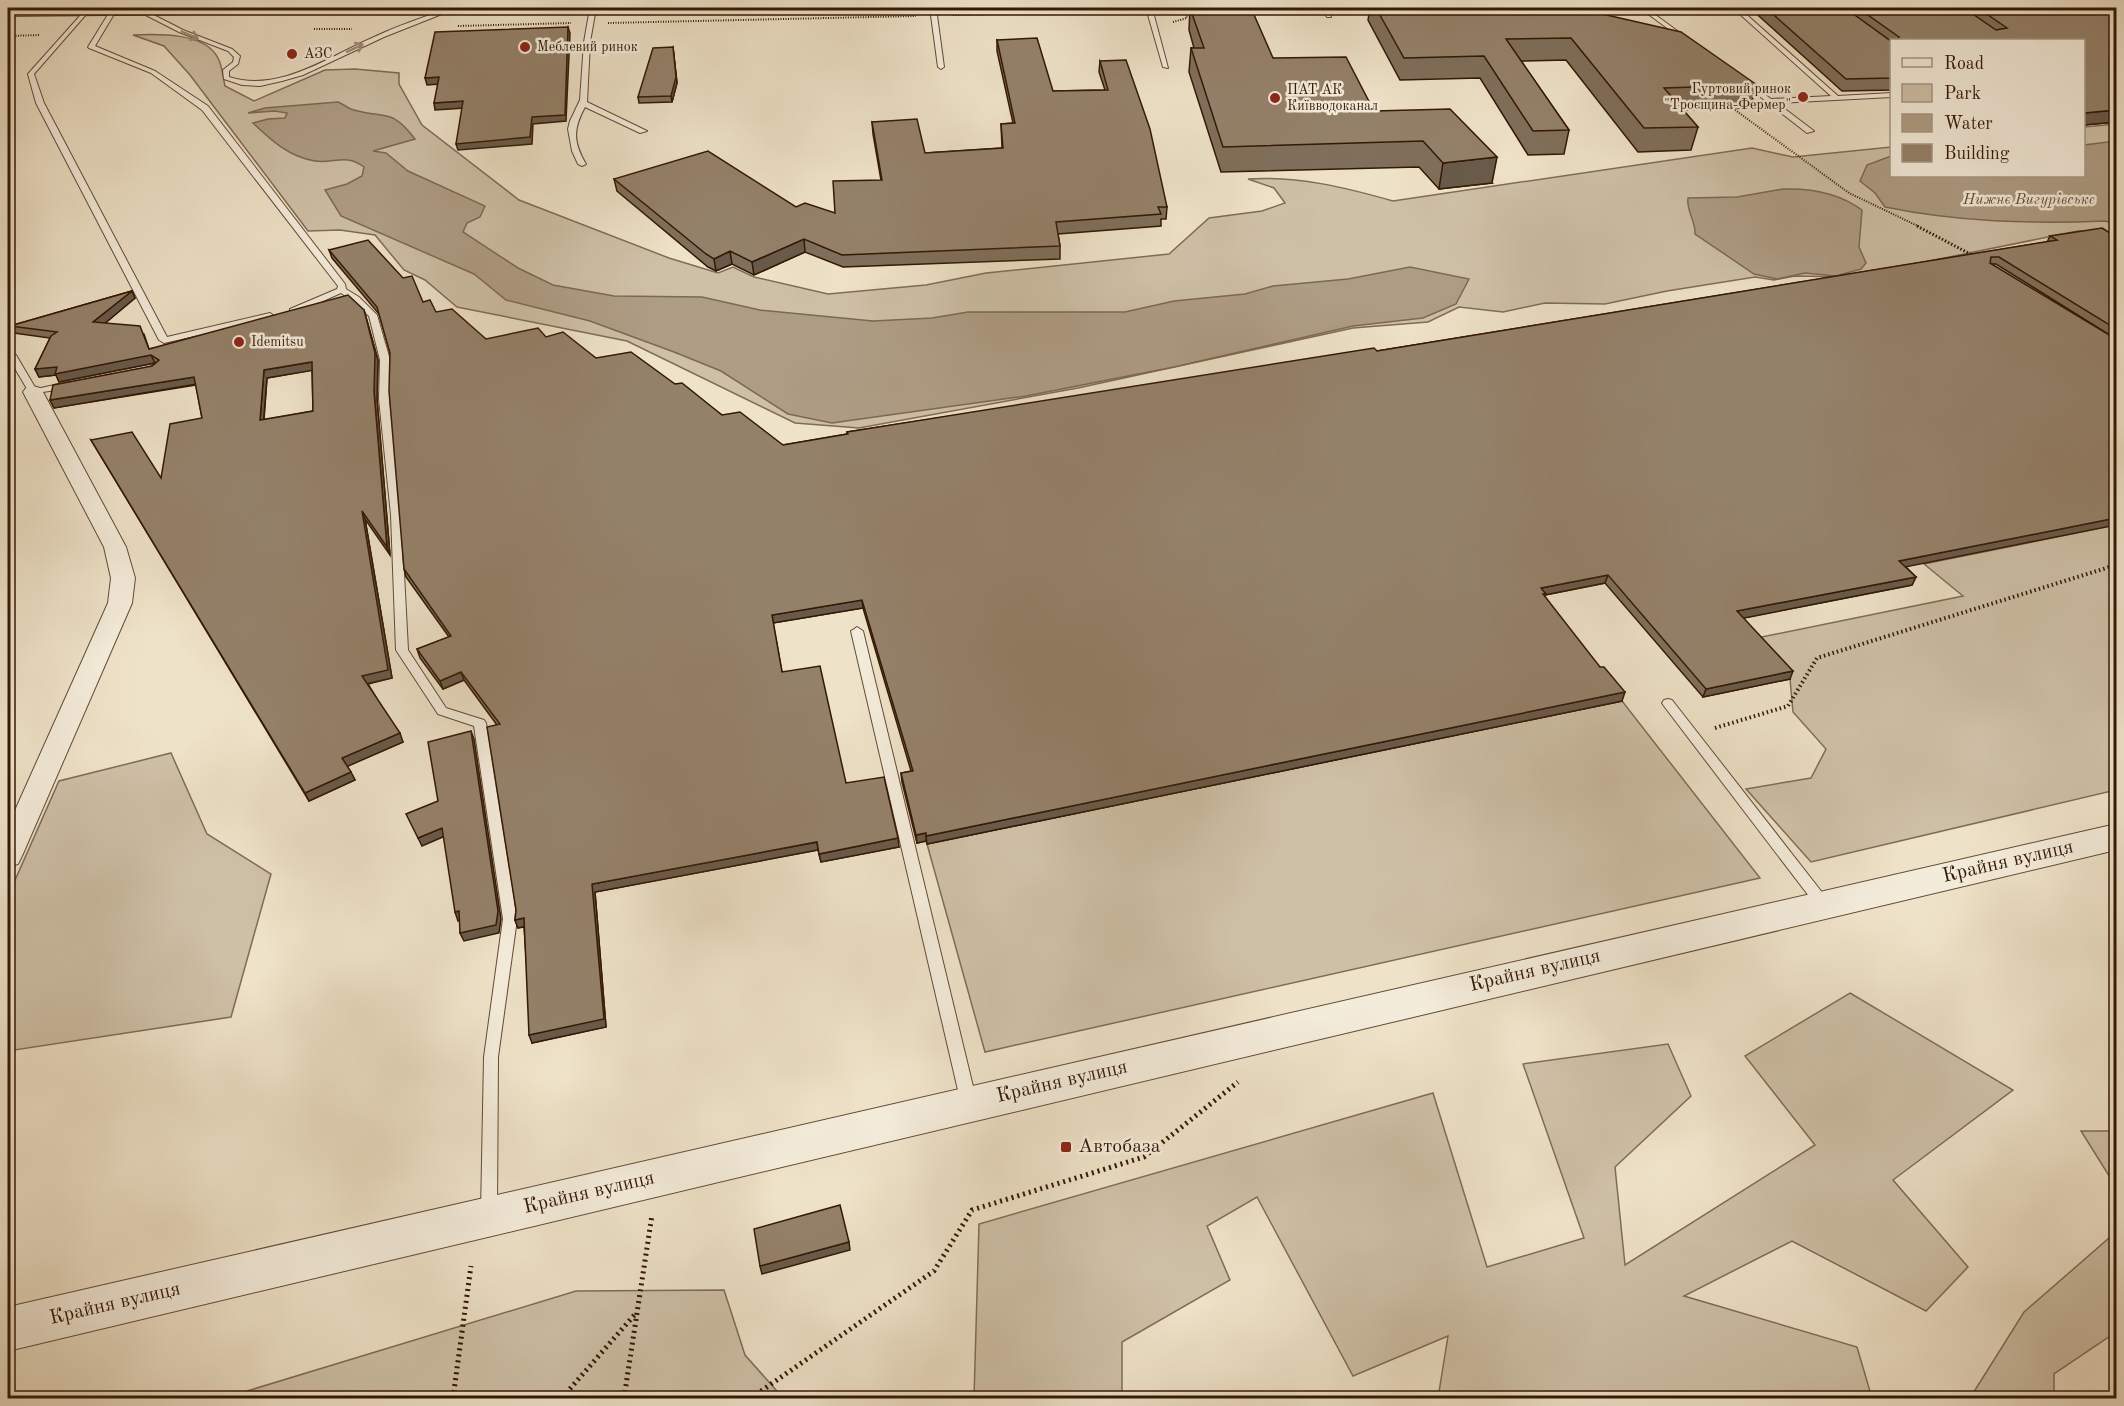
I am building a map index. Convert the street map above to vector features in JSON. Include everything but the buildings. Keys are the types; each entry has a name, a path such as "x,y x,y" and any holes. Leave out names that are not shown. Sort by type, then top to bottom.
{"street":[{"path":"8,10 309,8"},
{"path":"8,856 120,603 123,578 115,547 33,392"},
{"name":"Крайня вулиця","path":"8,1329 2116,837"}],"lane":[{"path":"138,9 190,35 230,50 237,56 236,63 226,70 226,78 233,82 255,84 299,74 454,8"},
{"path":"582,164 573,148 572,128 573,119 583,103 588,23 593,8"},
{"path":"1324,8 1329,16"},
{"path":"1643,8 1698,47"},
{"path":"1736,8 1837,98"},
{"path":"114,9 91,47 153,72 205,108 342,286 341,290"},
{"path":"1149,9 1166,67"},
{"path":"87,10 32,74 40,103 164,340 276,315"},
{"path":"933,11 941,68"},
{"path":"1734,74 1810,131"},
{"path":"1770,101 1890,95"},
{"path":"583,103 644,131"},
{"path":"287,312 320,301 341,290"},
{"path":"341,290 356,299 373,315 385,360 384,399 396,515 402,650 442,711 480,723 504,870 510,919 491,1057 489,1216"},
{"path":"8,357 13,357 33,392 77,383"},
{"path":"857,631 969,1104"},
{"path":"1668,703 1823,904"}],"path":[{"path":"1242,8 1276,8"},
{"path":"1595,8 1614,22"},
{"path":"310,29 588,23 933,11 1196,9"},
{"path":"8,36 68,34"},
{"path":"1729,106 1869,205 1949,239 1975,256"},
{"path":"1692,735 1788,706 1817,658 2116,565"},
{"path":"751,1398 934,1271 972,1210 1144,1157 1238,1082"},
{"path":"624,1398 650,1223 661,1176"},
{"path":"453,1398 471,1266"},
{"path":"562,1398 637,1313"}],"green space":[{"path":"133,35 180,36 203,43 218,58 225,86 254,101 325,70 355,69 399,73 399,84 422,125 519,200 669,258 718,273 733,267 754,277 828,294 926,285 986,273 1169,254 1209,218 1262,211 1285,203 1274,188 1248,179 1303,181 1357,191 1393,201 1752,148 1793,157 1890,147 1890,177 2085,177 2085,127 2116,124 2116,233 2078,231 1850,277 1795,276 1774,280 1755,277 1667,291 1605,304 1545,303 1503,312 1459,307 1428,322 1353,328 1078,388 859,428 795,423 627,341 457,307 425,280 404,270 375,235 340,230 308,231 190,75 164,46"},
{"path":"2116,525 2116,790 1811,862 1746,789 1811,778 1826,749 1793,712 1790,679 1752,639 1963,596 1924,564"},
{"path":"1622,701 1760,878 985,1052 927,844"},
{"path":"171,753 207,834 271,874 231,1017 8,1051 8,896 59,781"},
{"path":"1850,993 2013,1090 1893,1180 1968,1267 1926,1311 1792,1241 1684,1296 1857,1347 1872,1398 1438,1398 1448,1336 1353,1376 1257,1197 1207,1226 1230,1280 1122,1342 1122,1398 974,1398 979,1224 1433,1093 1487,1267 1584,1238 1523,1064 1668,1044 1691,1096 1615,1167 1625,1265 1815,1145 1745,1056"},
{"path":"2081,1131 2116,1131 2116,1187"},
{"path":"2116,1232 2116,1332 2054,1374 2054,1398 1970,1398 2024,1312"},
{"path":"724,1290 745,1355 783,1398 224,1398 576,1291"}],"water":[{"path":"338,102 365,113 388,116 400,123 415,139 373,151 386,153 408,171 485,206 480,217 467,223 463,232 518,268 553,285 614,296 702,297 760,310 873,321 932,318 968,312 1125,312 1174,301 1245,294 1273,286 1348,279 1410,267 1469,279 1456,304 1423,318 1353,326 1174,367 1026,396 832,423 788,414 721,371 674,352 590,321 506,300 474,274 341,216 325,190 347,184 362,176 364,167 345,160 322,162 297,156 274,141 253,123 285,118 287,113 275,111 248,113 265,108"},
{"name":"Нижнє Вигурівське","path":"2116,141 2116,224 2105,221 1994,221 1912,212 1885,207 1875,193 1860,181 1867,165 1890,156 1890,177 2085,177 2085,145"},
{"path":"1783,189 1804,189 1824,193 1844,199 1862,210 1859,247 1866,263 1861,269 1836,276 1805,273 1777,279 1754,274 1695,234 1688,198 1737,197"}],"place":[{"name":"Меблевий ринок","path":"525,47"},
{"name":"АЗС","path":"292,54"},
{"name":"Гуртовий ринок \"Троєщина-Фермер\"","path":"1803,97"},
{"name":"ПАТ АК Київводоканал","path":"1275,98"},
{"name":"Idemitsu","path":"239,342"},
{"name":"Автобаза","path":"1066,1147"}]}
